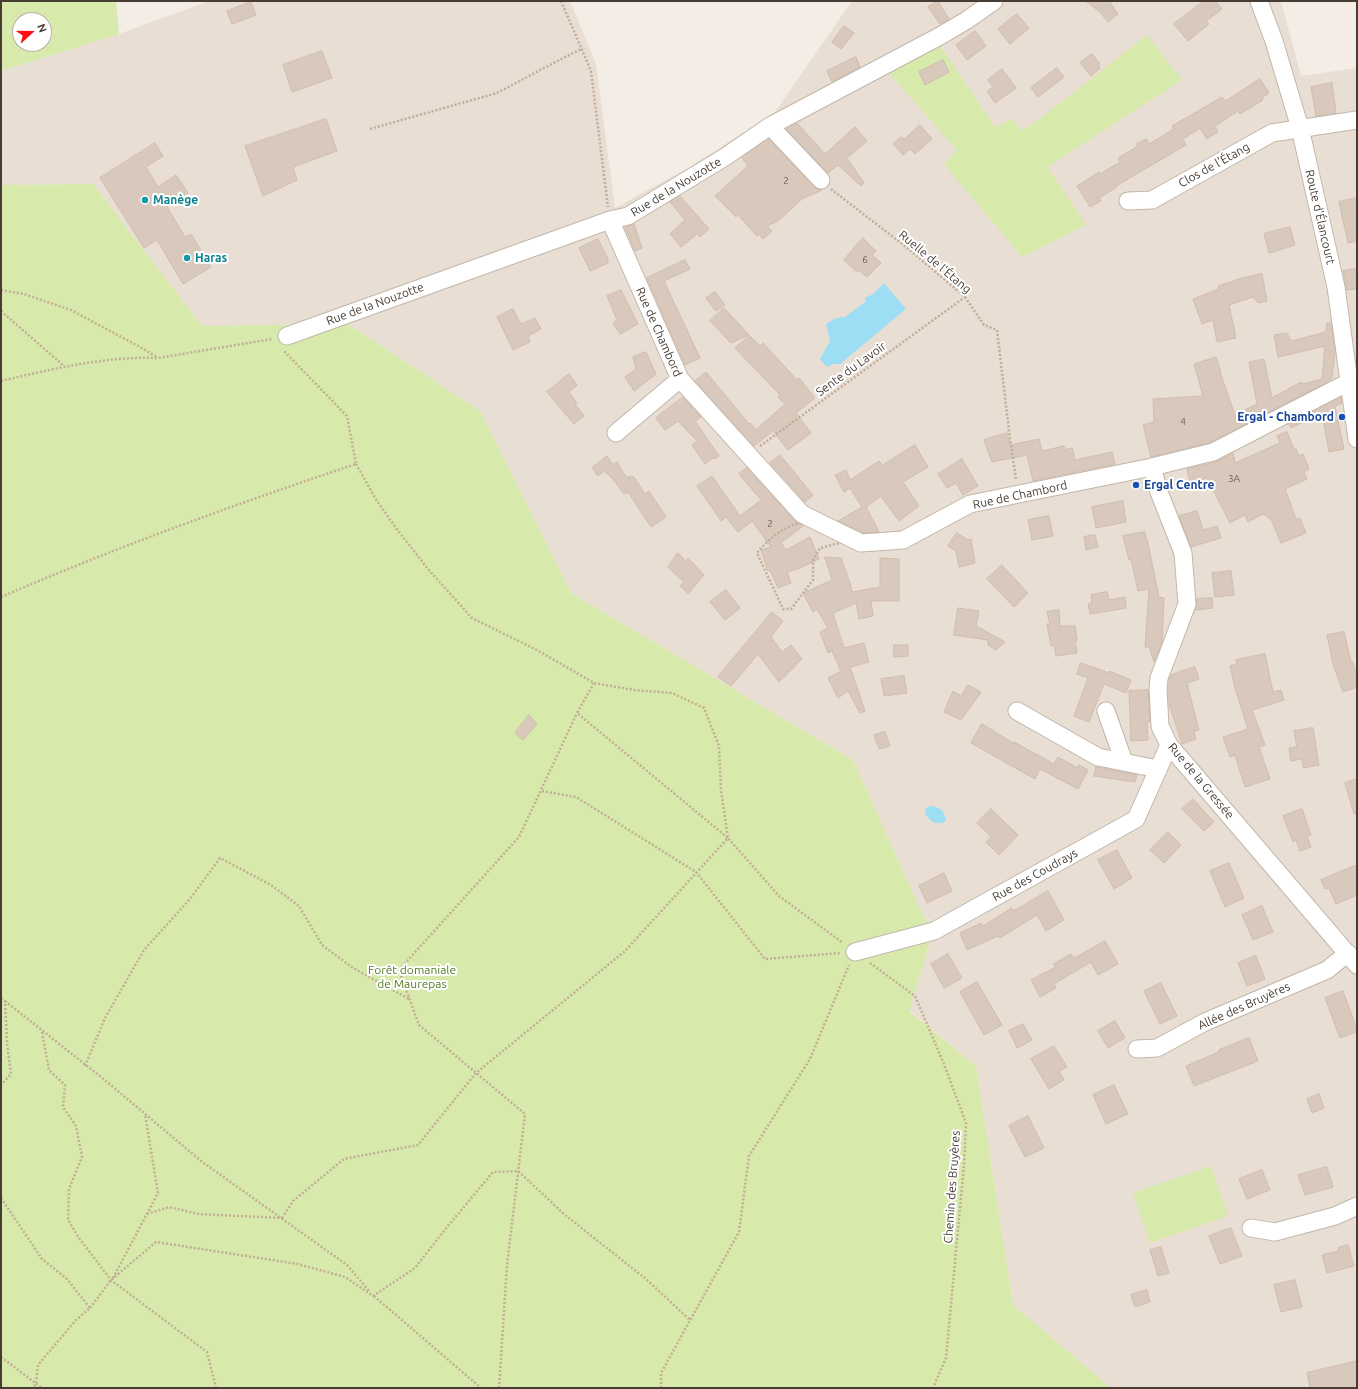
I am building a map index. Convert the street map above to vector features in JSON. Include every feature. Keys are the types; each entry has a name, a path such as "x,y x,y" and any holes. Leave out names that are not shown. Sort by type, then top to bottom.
{"street":[{"name":"Rue de la Nouzotte","path":"279,340 610,220 628,216 725,156 770,126 940,36 967,20 994,1"},
{"name":"Route d'Élancourt","path":"1259,1 1274,41 1300,128 1336,286 1357,439"},
{"name":"Clos de l'Étang","path":"1128,201 1152,200 1272,133 1357,120"},
{"path":"770,126 821,180"},
{"name":"Rue de Chambord","path":"610,220 680,379 802,514 861,542 902,540 970,504 1152,467 1213,452 1349,382"},
{"path":"616,433 680,379"},
{"name":"Rue de la Gressée","path":"1152,467 1159,492 1183,553 1187,604 1159,678 1158,689 1160,726 1169,745 1352,959"},
{"path":"1017,711 1098,757 1158,769"},
{"path":"1106,711 1124,762"},
{"name":"Rue des Coudrays","path":"855,952 934,930 1136,819 1169,745"},
{"name":"Allée des Bruyères","path":"1138,1049 1157,1048 1205,1022 1352,959"},
{"path":"1251,1228 1275,1232 1335,1216 1357,1206"}],"path":[{"path":"560,1 591,71 610,220"},
{"path":"370,129 497,93 581,49"},
{"name":"Ruelle de l'Étang","path":"821,180 906,247 965,297 984,325 997,330 1010,439 1019,495"},
{"path":"1,290 24,294 71,310 158,358"},
{"name":"Sente du Lavoir","path":"748,454 965,297"},
{"path":"1,310 64,366"},
{"path":"1,381 64,366 139,357 158,358 279,340 346,416 356,464 377,501 428,569 472,618 537,650 594,683 634,690 672,693 704,708 719,746 721,790 728,838 625,951 476,1073 418,1145 344,1160 293,1201 282,1218"},
{"path":"1,598 48,577 186,524 284,488 356,464"},
{"path":"766,542 757,553 783,610 791,609 813,580 813,560"},
{"path":"499,1388 507,1265 525,1114 419,1025 399,970 519,837 542,791 577,713 594,683"},
{"name":"Chemin des Bruyères","path":"577,713 728,838 779,896 915,996 944,1064 966,1123 961,1196 946,1358 933,1388"},
{"path":"542,791 576,797 696,872 765,959 855,952 810,1060 749,1156 739,1232 661,1372 661,1388"},
{"path":"86,1066 105,1018 144,950 190,899 220,858 271,885 299,906 322,945 353,968 410,1000"},
{"path":"1,998 201,1161 347,1265 374,1296"},
{"path":"1,1085 11,1074 5,1001"},
{"path":"42,1031 49,1070 65,1085 63,1107 76,1126 82,1157 69,1189 68,1220 79,1238 111,1280 206,1352 216,1388"},
{"path":"33,1388 36,1383 38,1365 76,1320 90,1308 111,1280 158,1193 145,1114"},
{"path":"374,1296 415,1268 442,1232 493,1172 518,1171 565,1215 646,1279 690,1320"},
{"path":"1,1198 42,1259 67,1279 90,1308"},
{"path":"146,1214 169,1207 198,1214 282,1218"},
{"path":"111,1280 156,1242 298,1264 345,1277 374,1296 481,1388"},
{"path":"1,1357 42,1388"}],"shaded area":[{"path":"209,1 570,1 596,64 615,208 688,168 775,112 852,1 1281,1 1301,76 1357,68 1357,1388 1111,1388 1013,1306 976,1066 909,1010 932,935 853,760 571,593 480,411 348,324 202,326 93,184 1,185 1,71 119,34"}],"green space":[{"path":"1,1 116,1 119,34 1,71"},
{"path":"1147,35 1182,80 1047,167 1086,225 1022,257 944,164 957,150 887,71 939,44 995,127 1012,119 1022,131 1041,118"},
{"name":"Forêt domaniale de Maurepas","path":"93,184 202,326 348,324 480,411 571,593 853,760 932,935 909,1011 976,1066 1013,1305 1111,1388 1,1388 1,185"},
{"path":"1211,1166 1228,1216 1150,1243 1133,1193"}],"water":[{"path":"884,283 906,309 840,364 833,364 827,367 820,359 830,341 826,324 836,318 845,317 865,302 865,298 873,294"},
{"path":"931,806 942,810 946,821 940,823 934,822 925,814 926,808"}],"building":[{"path":"938,1 949,19 940,24 928,7"},
{"path":"1086,1 1109,1 1118,14 1108,22 1100,12"},
{"path":"1204,1 1215,1 1222,9 1206,21 1209,24 1188,41 1174,24"},
{"path":"251,2 256,15 232,24 227,11"},
{"path":"1017,14 1029,28 1010,44 998,29"},
{"path":"844,26 854,33 841,49 832,42"},
{"path":"975,31 986,46 967,60 956,45"},
{"path":"322,51 332,78 292,92 283,65"},
{"path":"1092,54 1100,64 1098,66 1100,68 1091,76 1080,63"},
{"path":"856,57 860,67 832,82 827,71"},
{"path":"943,60 949,72 925,85 919,72"},
{"path":"1057,68 1064,77 1038,97 1031,88"},
{"path":"1002,69 1016,88 995,103 987,91 993,87 988,80"},
{"path":"1260,79 1269,93 1262,98 1263,100 1240,114 1238,111 1215,126 1218,132 1207,139 1200,128 1183,139 1186,145 1116,186 1117,187 1099,198 1101,201 1090,207 1077,186 1099,172 1100,174 1120,162 1118,158 1138,146 1136,144 1146,139 1149,144 1174,129 1172,126 1222,97 1225,101"},
{"path":"1332,83 1336,113 1316,116 1311,87"},
{"path":"326,119 337,151 293,167 297,180 263,196 245,146"},
{"path":"797,123 825,154 855,127 867,141 847,158 864,183 861,186 838,165 828,173 786,129"},
{"path":"920,125 932,139 915,154 910,149 903,155 893,144 901,137 904,139"},
{"path":"769,139 814,187 822,190 802,199 778,221 767,226 772,231 763,239 759,234 757,236 738,215 736,217 715,196 748,166 742,158"},
{"name":"Manège","path":"155,143 163,156 146,167 158,187 176,175 188,193 167,207 185,237 191,234 211,267 183,284 157,240 144,248 100,178"},
{"path":"680,196 709,229 700,237 697,234 681,247 670,234 685,220 670,202"},
{"path":"1357,198 1357,241 1348,243 1339,202"},
{"path":"634,224 642,248 635,251 625,228"},
{"path":"1290,227 1295,245 1269,253 1264,234"},
{"path":"863,238 876,251 872,255 881,263 867,277 859,270 857,272 844,260"},
{"path":"598,239 608,259 608,263 590,271 579,248"},
{"path":"685,260 690,269 664,281 700,358 685,365 647,278"},
{"path":"1357,269 1357,289 1347,290 1343,271"},
{"path":"1262,274 1267,301 1258,303 1253,297 1229,305 1236,338 1217,342 1213,320 1202,324 1193,299 1219,289 1218,286 1242,278"},
{"path":"621,290 638,324 620,334 613,323 617,320 607,296"},
{"path":"715,292 725,305 716,311 706,298"},
{"path":"724,308 749,335 731,343 710,321"},
{"path":"513,309 521,324 535,318 541,329 528,336 530,342 513,350 497,317"},
{"path":"1327,323 1331,323 1335,352 1332,378 1322,385 1209,443 1151,457 1143,425 1154,422 1153,399 1203,396 1194,364 1216,357 1235,415 1257,404 1249,362 1264,359 1272,398 1301,382 1302,384 1322,379 1325,346 1278,357 1274,335 1287,333 1291,341 1326,332"},
{"path":"750,336 760,346 763,343 797,380 799,378 815,398 796,413 811,433 788,450 773,431 754,446 695,381 706,372 749,424 750,423 756,430 785,404 778,397 780,395 735,348"},
{"path":"646,352 656,374 634,391 625,377 636,369 633,357"},
{"path":"569,374 577,385 569,392 577,403 575,404 584,416 574,424 547,392"},
{"path":"683,397 701,417 695,421 719,456 715,459 713,458 705,464 692,445 697,441 678,421 665,430 656,418"},
{"path":"1341,397 1342,403 1335,406 1344,449 1329,452 1322,413 1291,428 1289,424"},
{"path":"1287,432 1294,449 1296,449 1299,456 1303,454 1309,469 1304,472 1307,479 1285,489 1296,519 1300,518 1306,533 1281,543 1271,519 1263,514 1248,522 1245,515 1230,523 1207,478 1190,483 1187,469 1216,462 1233,453 1235,463 1280,443 1277,436"},
{"path":"1007,433 1010,445 1039,439 1042,451 1064,446 1065,450 1072,448 1075,460 1112,452 1115,464 1033,481 1027,455 992,462 984,440"},
{"path":"915,445 928,467 903,482 919,506 899,521 881,496 866,507 879,532 863,533 838,521 862,507 850,488 844,492 835,475 846,470 850,480 879,461 882,465"},
{"path":"780,455 813,495 805,502 770,463"},
{"path":"607,456 613,465 617,462 626,477 634,477 645,494 649,491 666,517 651,527 628,492 624,494 614,480 604,471 598,476 592,468"},
{"path":"962,459 978,486 963,495 956,483 947,488 938,474"},
{"path":"747,468 795,521 803,526 781,543 786,550 810,537 819,559 798,569 787,572 791,583 778,588 770,570 768,571 761,550 771,547 752,521 738,532 726,517 721,521 697,486 712,476 740,516 761,500 739,474"},
{"path":"1123,501 1126,522 1096,528 1092,507"},
{"path":"1197,511 1203,530 1217,526 1221,538 1191,547 1179,516"},
{"path":"1049,516 1053,536 1032,540 1028,520"},
{"path":"1145,532 1159,597 1164,598 1162,643 1154,662 1149,647 1145,647 1149,589 1138,591 1131,559 1129,560 1123,536"},
{"path":"957,533 968,540 971,539 975,563 959,567 956,551 948,546"},
{"path":"1095,535 1098,547 1086,550 1084,537"},
{"path":"678,553 686,561 688,558 704,575 688,594 680,586 684,582 668,567"},
{"path":"825,557 841,558 852,592 880,587 880,558 899,559 899,601 871,601 873,616 859,619 856,603 833,613 844,648 864,643 869,662 850,667 865,711 860,713 848,691 838,698 828,678 841,671 832,651 828,653 820,632 828,628 817,609 813,612 803,593 832,580"},
{"path":"1002,565 1028,593 1014,607 987,579"},
{"path":"1231,571 1234,595 1215,597 1212,573"},
{"path":"726,590 740,608 725,620 710,602"},
{"path":"1107,592 1109,600 1125,597 1126,608 1090,614 1088,604 1092,603 1091,595"},
{"path":"1212,598 1213,608 1195,610 1197,599"},
{"path":"958,608 979,611 976,626 1005,642 996,650 988,645 988,640 954,635"},
{"path":"1059,610 1060,626 1075,626 1077,653 1056,656 1054,645 1051,646 1047,624 1050,624 1047,612"},
{"path":"772,612 783,621 771,637 782,652 791,645 802,659 779,682 758,654 731,686 718,677"},
{"path":"1344,632 1351,662 1352,661 1357,675 1357,687 1343,692 1333,664 1327,635"},
{"path":"894,645 908,645 908,656 894,657"},
{"path":"1265,654 1273,692 1281,690 1284,700 1252,710 1265,745 1259,747 1270,779 1245,787 1235,755 1230,757 1223,737 1248,729 1235,688 1230,666 1237,664 1236,660"},
{"path":"1081,663 1109,673 1109,671 1131,680 1126,693 1104,684 1089,722 1074,716 1088,678 1077,674"},
{"path":"1195,667 1199,679 1187,683 1199,730 1194,731 1196,739 1182,744 1169,704 1169,680 1171,675"},
{"path":"904,676 907,693 884,696 881,679"},
{"path":"968,685 981,692 961,720 944,712 953,691 961,696"},
{"path":"1148,690 1150,721 1147,722 1148,740 1131,741 1129,691"},
{"path":"529,715 537,724 523,740 515,733"},
{"path":"982,724 1013,743 1014,742 1054,764 1058,757 1078,768 1079,765 1088,770 1078,789 1040,769 1035,779 971,743"},
{"path":"1313,728 1319,765 1303,768 1302,759 1291,761 1289,748 1297,747 1294,731"},
{"path":"885,732 890,746 879,749 874,735"},
{"path":"1096,767 1137,775 1135,782 1094,776"},
{"path":"1357,779 1357,813 1354,814 1345,783"},
{"path":"1193,799 1214,822 1204,831 1182,809"},
{"path":"991,809 1018,835 999,855 986,842 991,837 977,823"},
{"path":"1302,809 1311,835 1307,836 1311,847 1300,851 1296,840 1293,842 1283,816"},
{"path":"1168,832 1181,845 1164,863 1150,850"},
{"path":"1117,850 1132,878 1114,889 1098,860"},
{"path":"1229,863 1244,898 1225,907 1210,871"},
{"path":"1357,865 1357,895 1336,904 1329,888 1325,889 1321,880"},
{"path":"944,873 952,891 927,903 919,886"},
{"path":"1048,891 1064,920 1046,931 1037,915 1000,938 998,936 967,950 960,933 981,923 983,926 1012,908 1013,911"},
{"path":"1262,906 1273,932 1253,940 1242,915"},
{"path":"1105,941 1118,964 1098,975 1091,962 1054,984 1056,988 1040,997 1031,980 1056,967 1053,964 1071,954 1074,958"},
{"path":"948,954 962,978 944,988 931,964"},
{"path":"1256,956 1265,979 1247,986 1238,963"},
{"path":"977,982 1002,1025 984,1035 960,992"},
{"path":"1161,983 1177,1016 1160,1024 1144,991"},
{"path":"1343,991 1357,1032 1340,1038 1325,998"},
{"path":"1115,1021 1125,1038 1108,1048 1098,1031"},
{"path":"1023,1024 1032,1040 1017,1048 1009,1031"},
{"path":"1249,1038 1258,1061 1194,1086 1186,1066 1219,1052 1219,1050"},
{"path":"1054,1046 1067,1067 1059,1071 1064,1080 1049,1089 1031,1059"},
{"path":"1114,1085 1128,1114 1106,1124 1093,1095"},
{"path":"1319,1094 1324,1108 1312,1113 1307,1099"},
{"path":"1028,1116 1044,1148 1025,1157 1009,1126"},
{"path":"1327,1167 1333,1187 1305,1195 1298,1175"},
{"path":"1262,1170 1270,1190 1247,1199 1239,1179"},
{"path":"1231,1228 1242,1256 1220,1264 1209,1236"},
{"path":"1348,1245 1354,1266 1327,1273 1322,1255 1339,1251 1338,1248"},
{"path":"1161,1247 1169,1273 1158,1276 1150,1250"},
{"path":"1295,1280 1302,1307 1281,1312 1274,1285"},
{"path":"1147,1290 1150,1302 1135,1307 1131,1295"},
{"path":"1357,1361 1357,1388 1310,1388 1307,1373"}],"place":[{"name":"Manège","path":"145,200"},
{"name":"Haras","path":"187,258"},
{"name":"Ergal - Chambord","path":"1342,417"},
{"name":"Ergal Centre","path":"1136,485"}]}
